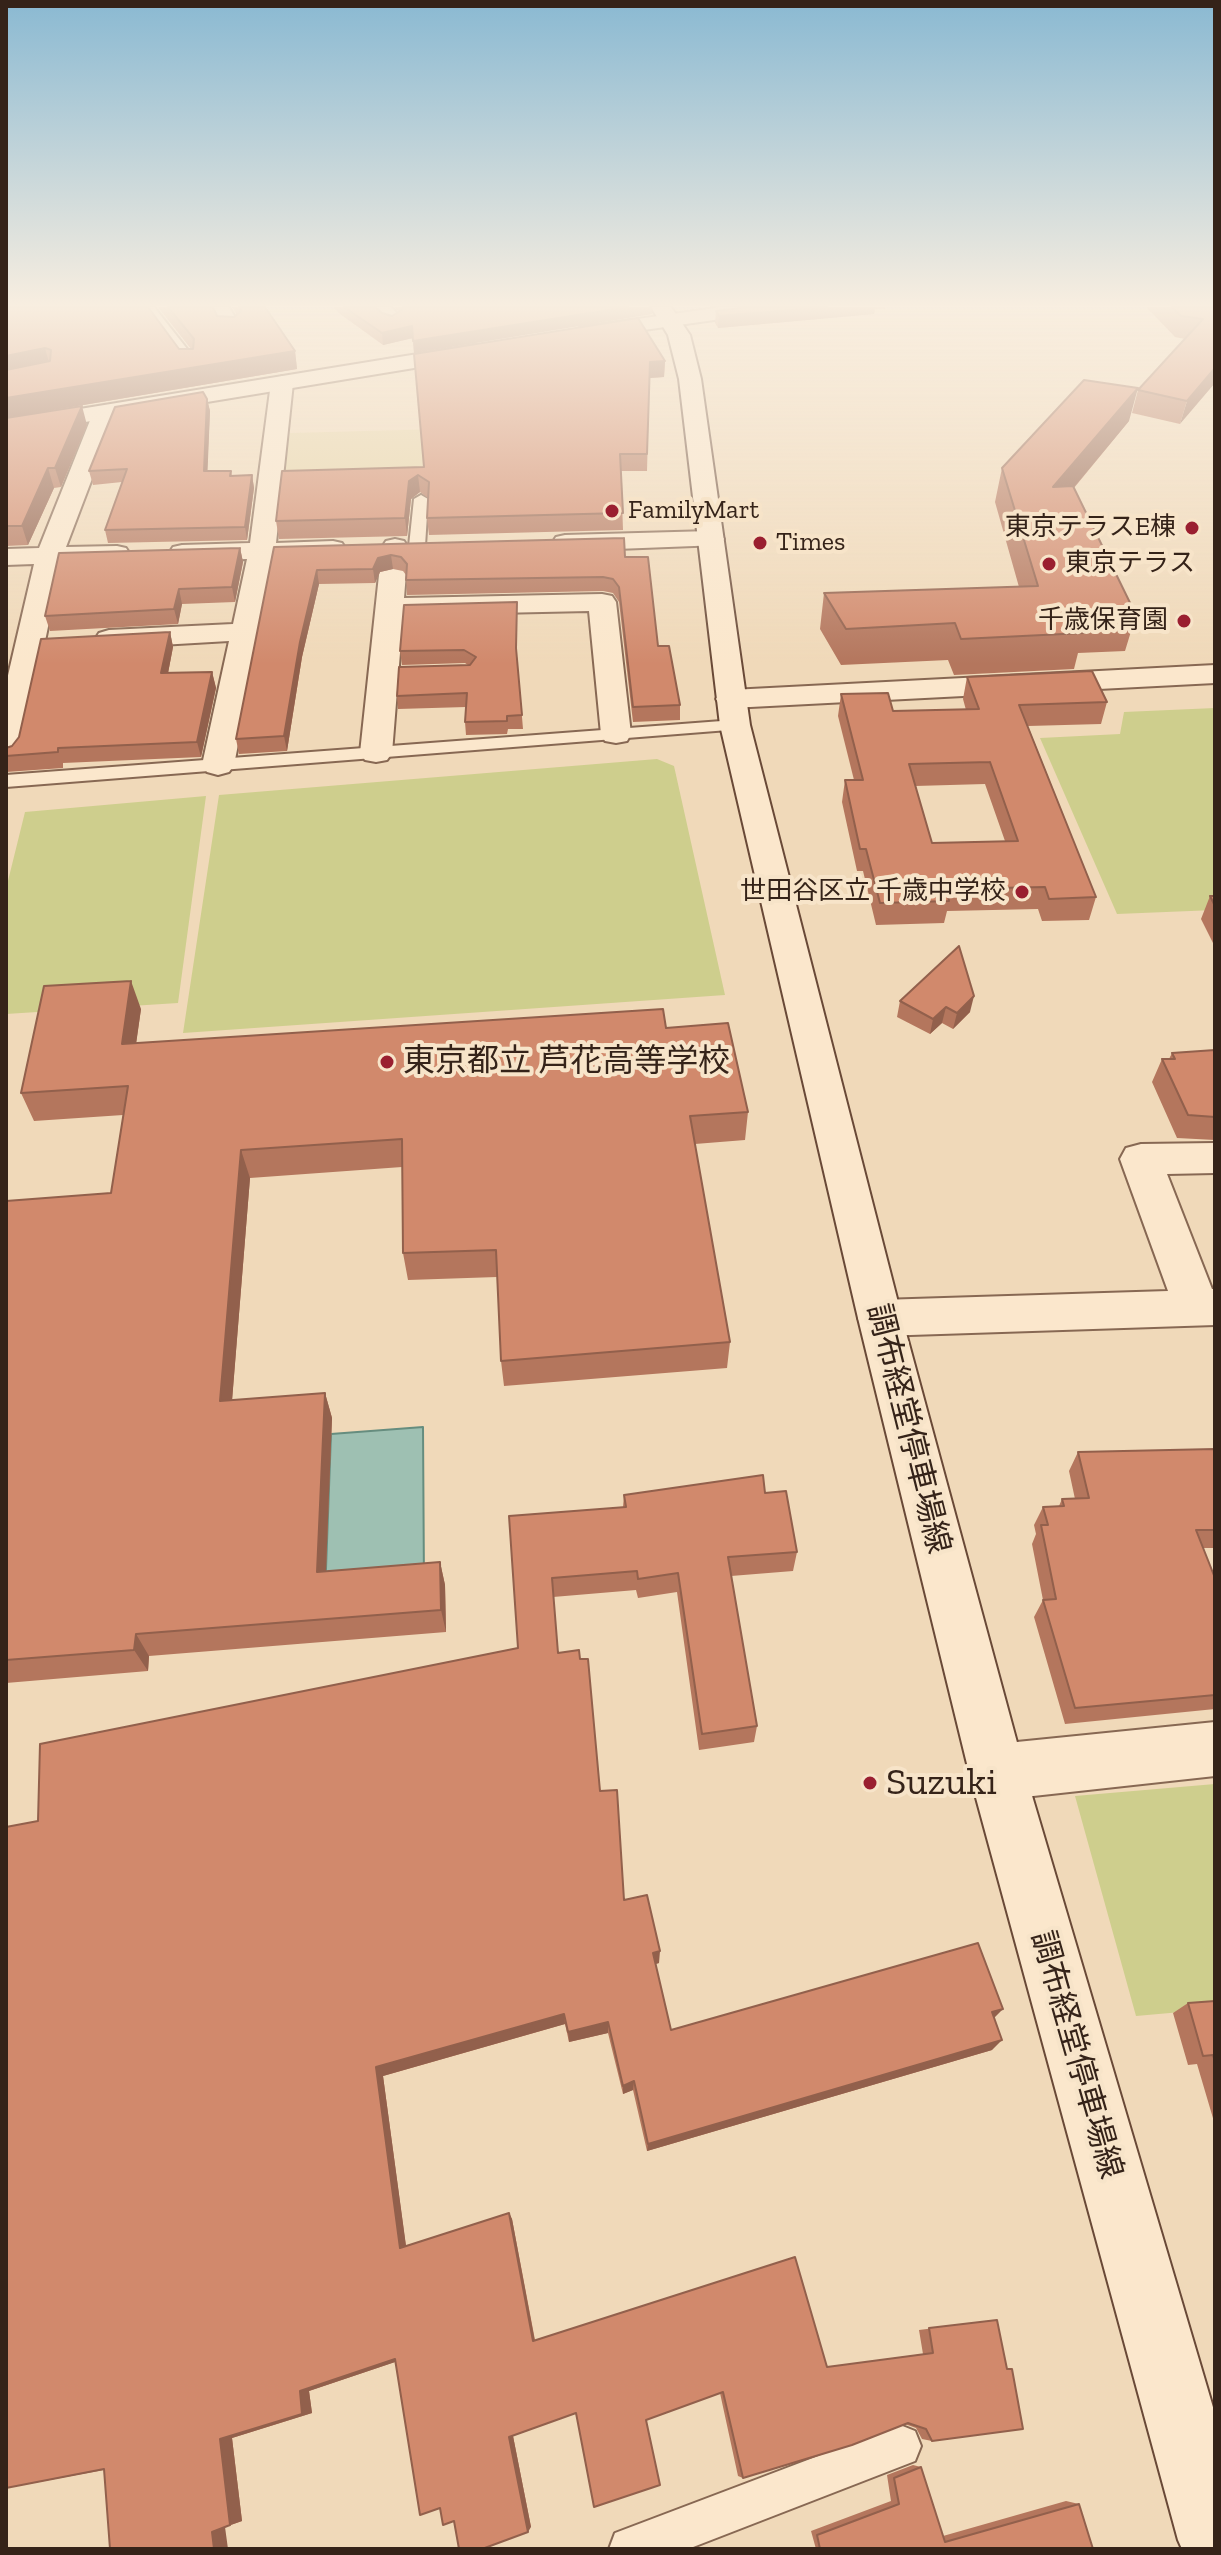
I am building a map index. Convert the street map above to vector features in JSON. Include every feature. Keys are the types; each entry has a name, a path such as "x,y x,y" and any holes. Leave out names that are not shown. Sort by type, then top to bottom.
{"street":[{"path":"6,752 49,556 100,426"},
{"path":"218,765 262,551 277,426"},
{"name":"調布経堂停車場線","path":"696,426 733,712 880,1318 997,1772 1215,2540"},
{"path":"541,543 711,539"},
{"path":"6,557 448,546"},
{"path":"376,753 392,673 389,607 406,547"},
{"path":"389,607 602,602 616,734"},
{"path":"31,643 247,632"},
{"path":"733,712 1215,674"},
{"path":"880,1318 1206,1307 1141,1159 1215,1158"},
{"path":"997,1772 1215,1749"}],"lane":[{"path":"406,547 421,499"},
{"path":"6,781 616,734 733,712"},
{"path":"640,2547 900,2446"}],"shaded area":[{"path":"478,428 478,481 280,487 290,433"},
{"path":"423,1427 424,1587 325,1595 331,1434"}],"green space":[{"path":"1215,708 1215,910 1117,914 1040,738 1120,734 1124,712"},
{"path":"657,759 674,766 725,995 183,1033 219,795"},
{"path":"206,796 178,1003 6,1014 6,889 25,812"},
{"path":"1215,1784 1215,2009 1136,2016 1075,1796"}],"building":[{"path":"6,426 73,426 55,468 48,468 22,526 6,526"},
{"path":"107,426 206,426 204,471 231,471 230,476 252,475 245,527 105,530 127,469 89,471"},
{"path":"420,426 648,426 647,454 620,454 623,513 427,518 429,482 418,475 409,481 405,518 276,521 282,471 424,467"},
{"path":"1041,426 1105,426 1053,487 1073,486 1136,615 1076,618 1084,633 961,639 955,623 846,629 824,593 1038,586 1002,468"},
{"path":"624,538 625,557 648,557 658,646 669,646 680,705 633,707 619,587 613,579 406,580 407,564 401,557 391,555 378,558 373,569 317,570 300,642 284,736 236,739 274,547"},
{"path":"240,548 232,587 179,589 174,609 45,616 59,553"},
{"path":"517,602 516,648 522,715 507,716 507,721 465,722 467,693 397,696 399,667 470,665 476,657 464,650 400,651 404,605"},
{"path":"170,632 161,673 212,672 197,742 58,748 58,752 6,756 6,748 19,737 41,639"},
{"path":"1092,671 1107,702 1019,705 1096,897 1049,899 1045,887 946,889 949,901 880,903 866,849 860,849 845,780 863,780 841,694 888,693 893,711 979,709 967,677","holes":["990,762 1018,841 932,843 909,764"]},
{"path":"959,946 974,996 957,1013 946,1007 933,1019 900,1001"},
{"path":"131,981 122,1044 663,1009 666,1028 728,1023 748,1112 690,1116 730,1342 501,1361 496,1250 403,1253 402,1139 241,1150 220,1401 325,1393 317,1572 440,1562 441,1610 136,1634 134,1650 6,1660 6,1201 111,1193 128,1086 21,1093 44,986"},
{"path":"1215,1050 1215,1117 1188,1115 1162,1059 1175,1059 1172,1053"},
{"path":"1215,1449 1215,1530 1196,1530 1215,1578 1215,1695 1075,1708 1043,1600 1056,1599 1041,1525 1048,1525 1043,1507 1064,1506 1062,1499 1089,1498 1078,1452"},
{"path":"763,1475 765,1493 786,1491 797,1552 728,1557 757,1726 702,1734 678,1573 638,1579 637,1571 552,1578 558,1653 579,1650 580,1659 588,1659 600,1791 617,1790 624,1900 647,1895 660,1951 653,1953 671,2030 978,1943 1003,2009 992,2012 1002,2040 648,2144 634,2081 623,2086 608,2022 568,2032 564,2014 376,2067 400,2248 509,2213 533,2341 795,2257 827,2367 933,2353 929,2328 997,2320 1007,2369 1012,2369 1023,2429 932,2441 926,2429 908,2423 852,2445 743,2478 723,2392 646,2420 660,2485 594,2507 576,2413 509,2437 528,2532 482,2549 459,2549 454,2521 443,2525 440,2508 420,2515 395,2359 300,2391 302,2414 220,2439 230,2525 212,2532 214,2549 110,2549 104,2469 6,2488 6,1827 38,1821 40,1744 518,1648 509,1516 626,1507 624,1495"},
{"path":"1215,2001 1215,2062 1213,2055 1203,2056 1188,2003"},
{"path":"921,2467 945,2542 1079,2504 1093,2549 820,2549 817,2535 899,2504 894,2478"}],"place":[{"name":"FamilyMart","path":"612,511"},
{"name":"東京テラスE棟","path":"1192,528"},
{"name":"Times","path":"760,543"},
{"name":"東京テラス","path":"1049,564"},
{"name":"千歳保育園","path":"1184,621"},
{"name":"世田谷区立 千歳中学校","path":"1022,892"},
{"name":"東京都立 芦花高等学校","path":"387,1062"},
{"name":"Suzuki","path":"870,1783"}]}
